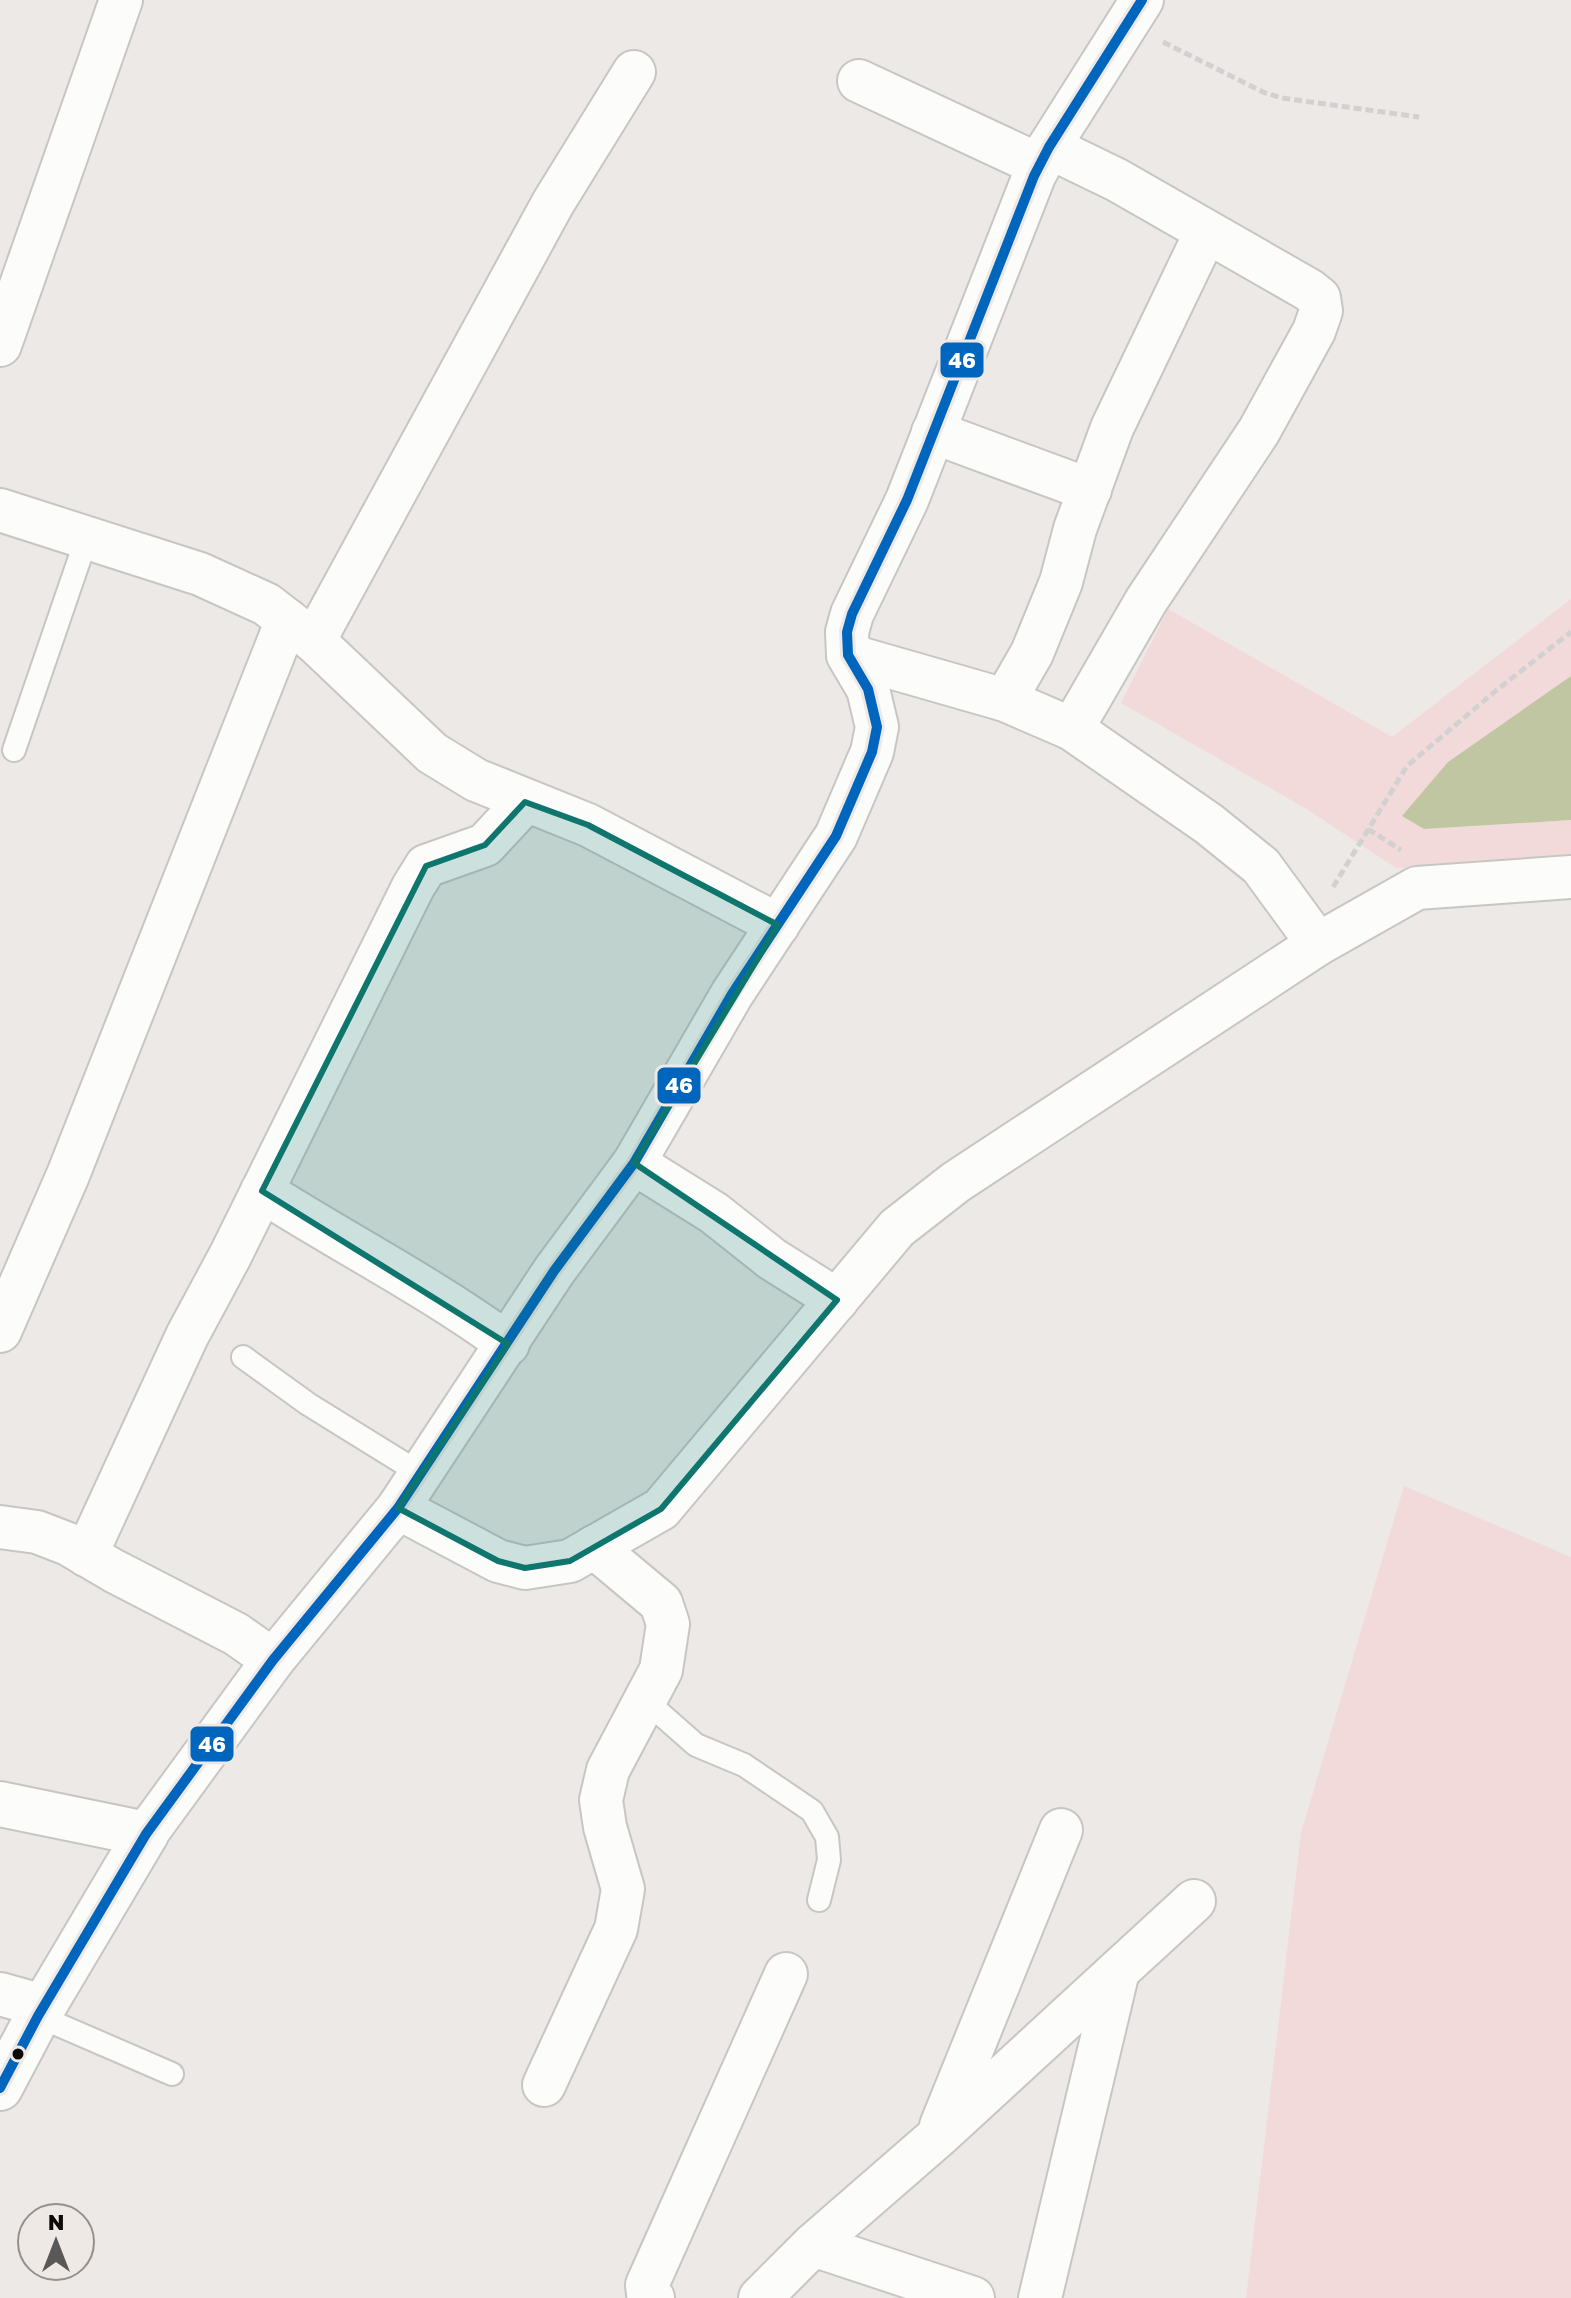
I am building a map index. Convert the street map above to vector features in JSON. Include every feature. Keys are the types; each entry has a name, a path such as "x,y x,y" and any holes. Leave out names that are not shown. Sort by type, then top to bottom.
{"street":[{"path":"0,345 121,0"},
{"path":"0,2088 40,2011 146,1834 273,1660 398,1508 554,1271 634,1163 732,994 836,836 872,752 877,727 868,689 848,655 847,632 852,614 907,500 1044,156 1134,12"},
{"path":"0,1331 300,631 634,72"},
{"path":"859,81 1044,156 1117,180 1319,298 1321,311 1314,331 1259,431 1146,601 1072,729"},
{"path":"1005,700 1032,653 1061,582 1075,529 1112,428 1206,232"},
{"path":"933,432 1090,490"},
{"path":"0,510 200,574 266,604 300,631 432,753 476,780 588,825 778,925"},
{"path":"848,655 1005,700 1072,729 1209,824 1261,866 1313,936"},
{"path":"86,1555 187,1336 413,887 426,866 485,845 525,802"},
{"path":"398,1508 498,1561 525,1568 570,1561 661,1509 897,1228 956,1182 1313,936 1417,888 1571,877"},
{"path":"634,1163 714,1213 772,1259 837,1300"},
{"path":"262,1191 438,1296 508,1344"},
{"path":"0,1527 37,1532 68,1544 236,1634 273,1660"},
{"path":"544,2085 616,1929 623,1889 605,1827 601,1800 608,1770 661,1670 668,1624 661,1603 594,1547"},
{"path":"0,1804 146,1834"},
{"path":"936,2138 1061,1830"},
{"path":"760,2298 813,2245 936,2138 1194,1901"},
{"path":"1040,2298 1118,1971"},
{"path":"653,2298 648,2294 647,2285 786,1974"},
{"path":"0,1994 40,2011"},
{"path":"813,2245 973,2298"}],"lane":[{"path":"14,750 87,537"},
{"path":"243,1357 308,1404 421,1474"},
{"path":"646,1701 696,1745 744,1765 812,1811 827,1837 829,1860 819,1900"},
{"path":"40,2011 172,2074"}],"path":[{"path":"1134,12 1263,92 1282,98 1419,117"},
{"path":"1313,936 1407,766 1571,632"}],"highlighted area":[{"path":"525,802 588,825 778,925 634,1163 837,1300 661,1509 570,1561 525,1568 498,1561 398,1508 508,1344 262,1191 426,866 485,845"}],"shaded area":[{"path":"1571,599 1571,676 1448,762 1424,829 1571,820 1571,855 1396,868 1305,808 1121,703 1168,609 1392,737"},
{"path":"1571,676 1571,820 1424,829 1402,816 1448,762"},
{"path":"1404,1486 1571,1557 1571,2298 1246,2298 1301,1833"}],"transit line":[{"name":"46","path":"0,2088 38,2016 146,1834 273,1660 398,1508 554,1271 634,1163 732,994 836,836 872,752 877,727 868,689 848,655 847,632 852,614 907,500 1034,176 1142,0"}]}
